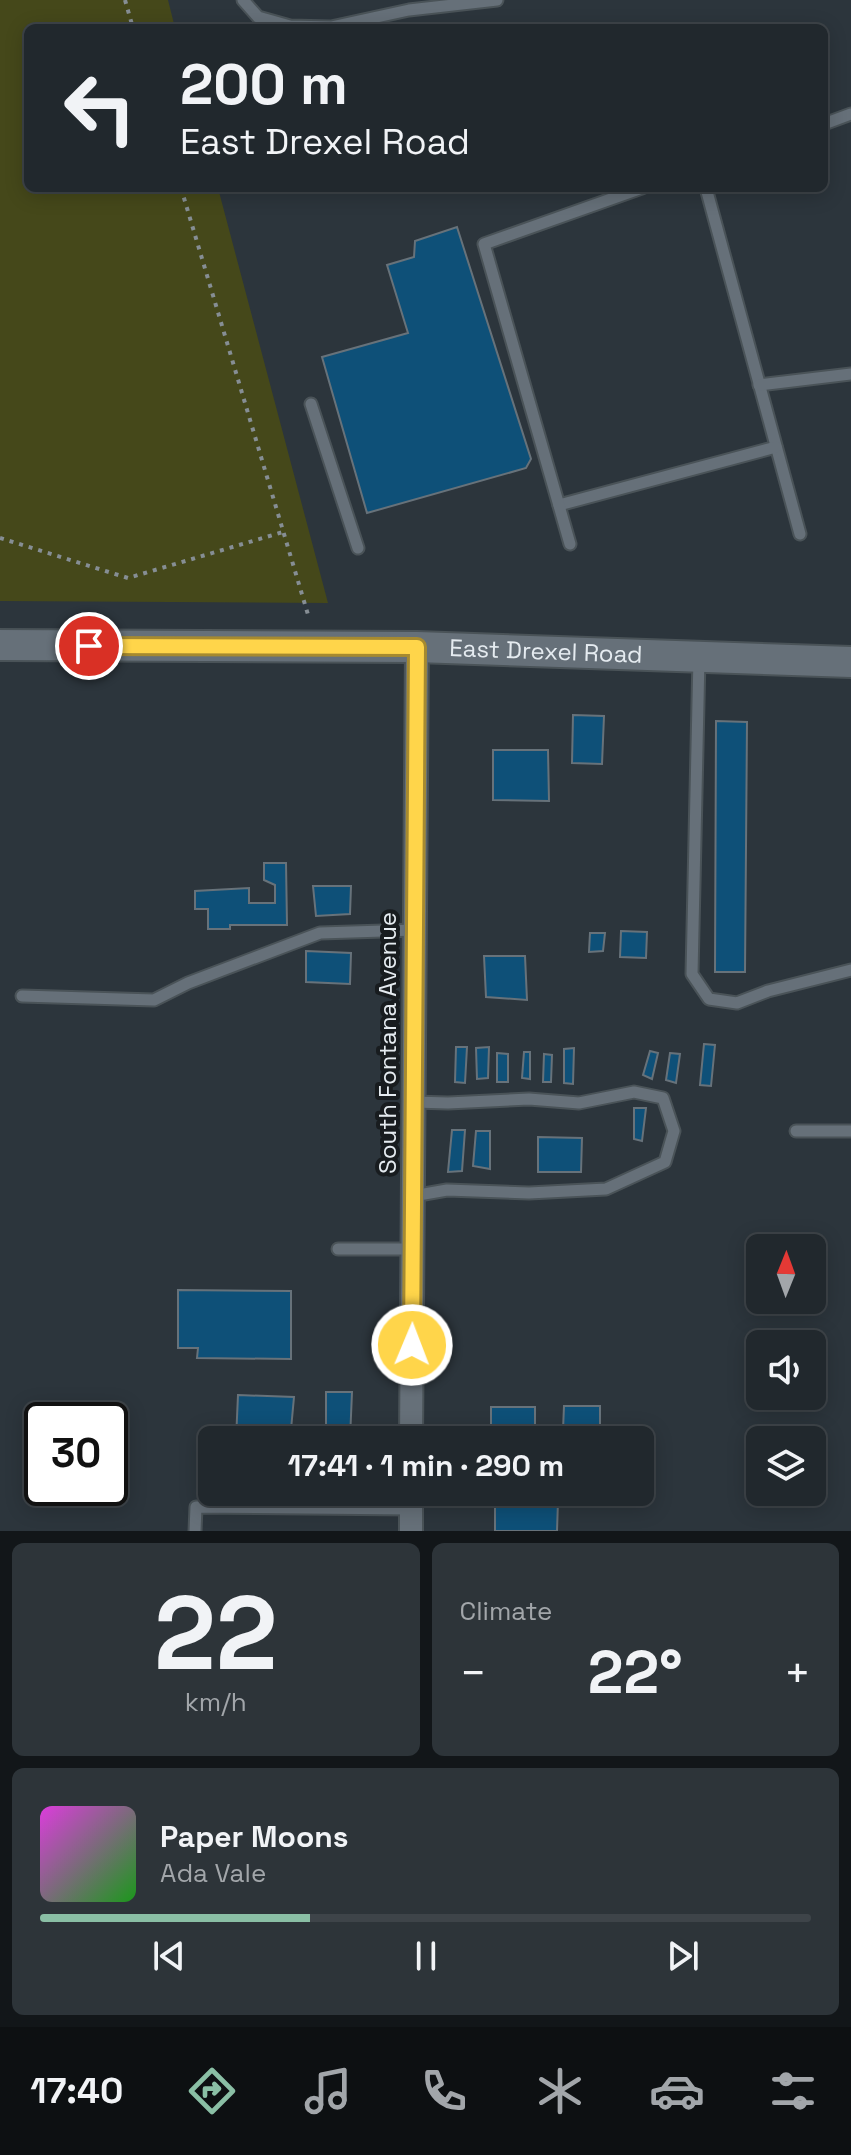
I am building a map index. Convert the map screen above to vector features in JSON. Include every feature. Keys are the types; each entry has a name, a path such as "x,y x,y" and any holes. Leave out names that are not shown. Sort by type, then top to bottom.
{"street":[{"name":"East Drexel Road","path":"0,645 417,647 851,662"},
{"name":"South Fontana Avenue","path":"411,1426 417,647"}],"lane":[{"path":"243,0 258,17 283,24"},
{"path":"345,24 409,10 497,0"},
{"path":"828,123 851,114"},
{"path":"570,544 484,244 631,192"},
{"path":"707,192 800,534"},
{"path":"759,385 851,374"},
{"path":"311,404 358,548"},
{"path":"559,505 776,447"},
{"path":"699,657 692,974 709,999 737,1003 768,991 851,970"},
{"path":"22,996 154,1000 188,983 320,933 415,930"},
{"path":"413,1196 447,1190 529,1193 606,1189 665,1162 674,1131 663,1098 634,1092 579,1103 529,1099 414,1102"},
{"path":"796,1131 851,1131"},
{"path":"338,1249 413,1249"},
{"path":"195,1531 196,1507 411,1511"}],"path":[{"path":"125,0 132,24"},
{"path":"182,192 309,618"},
{"path":"0,538 128,578 283,532"}],"green space":[{"path":"0,0 168,0 174,24 24,24 24,192 219,192 328,603 0,601"}],"building":[{"path":"457,227 531,459 526,468 367,513 322,357 408,333 387,265 414,257 415,241"},
{"path":"573,715 604,716 602,764 572,763"},
{"path":"716,721 747,722 745,972 715,972"},
{"path":"493,750 548,750 549,801 493,800"},
{"path":"264,863 286,863 287,925 230,925 230,929 208,929 208,909 195,909 195,891 249,888 249,903 275,903 275,885 264,880"},
{"path":"313,886 351,886 350,914 316,916"},
{"path":"621,931 647,932 646,958 620,957"},
{"path":"590,933 605,933 603,951 589,952"},
{"path":"306,951 351,953 350,984 306,982"},
{"path":"484,956 525,956 527,1000 486,997"},
{"path":"704,1044 715,1045 711,1086 700,1085"},
{"path":"456,1047 467,1047 465,1083 455,1082"},
{"path":"489,1047 488,1078 477,1079 476,1048"},
{"path":"574,1048 573,1084 564,1083 564,1049"},
{"path":"650,1051 658,1053 652,1079 643,1075"},
{"path":"524,1052 530,1052 530,1079 522,1078"},
{"path":"497,1053 508,1054 508,1082 497,1082"},
{"path":"670,1053 680,1054 676,1083 666,1080"},
{"path":"544,1054 552,1055 551,1082 543,1082"},
{"path":"634,1108 646,1108 642,1141 634,1139"},
{"path":"452,1130 465,1130 462,1171 448,1172"},
{"path":"476,1131 490,1131 490,1169 473,1166"},
{"path":"538,1137 582,1138 581,1172 538,1172"},
{"path":"178,1290 291,1291 291,1359 197,1358 198,1348 178,1348"},
{"path":"326,1392 352,1392 351,1426 326,1426"},
{"path":"238,1395 294,1397 291,1426 237,1426"},
{"path":"564,1406 600,1406 600,1426 563,1426"},
{"path":"491,1407 535,1407 535,1426 491,1426"},
{"path":"495,1506 558,1506 557,1531 495,1531"}],"route":[{"path":"89,646 417,647 412,1345"}]}
